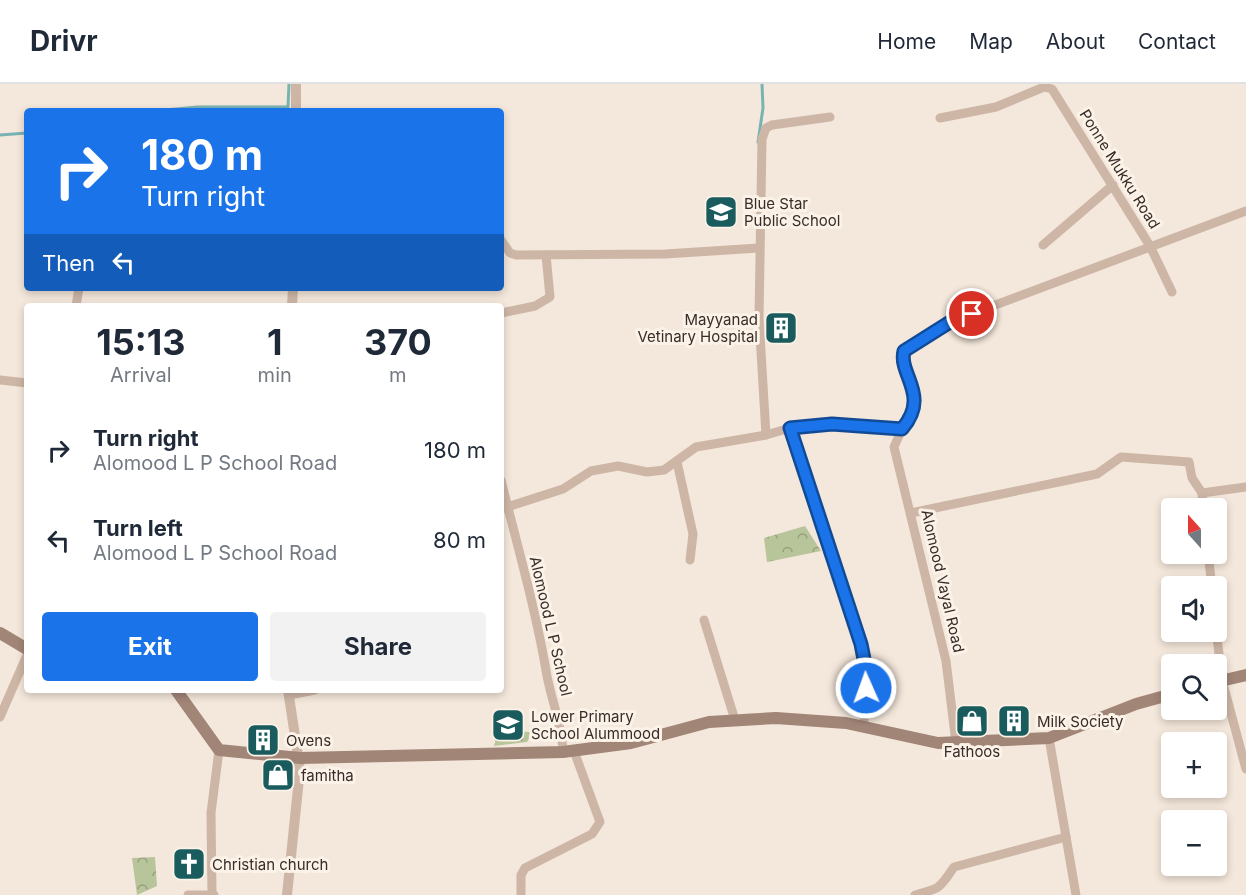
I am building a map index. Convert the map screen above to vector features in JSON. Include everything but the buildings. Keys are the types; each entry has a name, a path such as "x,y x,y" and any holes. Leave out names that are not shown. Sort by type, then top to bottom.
{"main road":[{"path":"0,633 24,647"},
{"path":"1227,679 1246,675"},
{"path":"178,693 219,750 300,758 568,751 631,743 709,722 735,720 804,719 864,727 938,743 1049,738 1136,704 1161,697"}],"street":[{"path":"296,84 296,108"},
{"name":"Ponne Mukku Road","path":"940,118 996,106 1044,87 1053,89 1150,246 1246,211"},
{"path":"766,435 759,248 763,133 766,128 777,123 830,117"},
{"path":"1043,245 1113,185"},
{"path":"504,244 510,253 546,255 664,254 759,248"},
{"path":"1150,246 1172,292"},
{"name":"Alomood Vayal Road","path":"956,743 946,661 894,447 907,423 915,390 903,358 904,351 950,322 1150,246"},
{"path":"504,312 535,306 550,297 546,255"},
{"path":"0,380 24,383"},
{"path":"504,508 563,489 598,469 618,466 647,472 664,470 696,447 766,435 790,428 832,424 902,429"},
{"path":"790,428 865,658 864,727"},
{"path":"911,513 1098,474 1120,457 1189,462 1192,478 1202,493 1202,498"},
{"path":"677,462 693,534 690,560"},
{"path":"1202,493 1246,487"},
{"name":"Alomood L P School","path":"504,508 543,644 547,677 562,732 568,751 600,822 598,829 592,834 525,868 521,875 521,895"},
{"path":"704,620 735,720"},
{"path":"0,717 24,662"},
{"path":"287,895 300,758 288,693"},
{"path":"1227,707 1246,769"},
{"path":"1049,738 1076,895"},
{"path":"188,895 213,895 211,813 219,750"},
{"path":"915,895 934,892 946,882 954,867 1065,837"}],"green space":[{"path":"805,526 821,551 767,562 764,538"},
{"path":"498,731 532,732 527,742 494,746"},
{"path":"155,857 157,886 137,895 132,858"}],"waterway":[{"path":"187,108 288,107 289,84"},
{"path":"758,142 763,108 762,84"},
{"path":"0,135 24,133"}],"place":[{"name":"Blue Star Public School","path":"721,212"},
{"name":"Mayyanad Vetinary Hospital","path":"781,328"},
{"name":"Fathoos","path":"972,721"},
{"name":"Milk Society","path":"1014,721"},
{"name":"Lower Primary School Alummood","path":"508,725"},
{"name":"Ovens","path":"263,740"},
{"name":"famitha","path":"278,775"},
{"name":"Christian church","path":"189,864"}],"route":[{"path":"866,688 865,658 861,644 790,428 848,424 902,429 907,423 915,390 903,358 904,351 950,322 972,314"}]}
